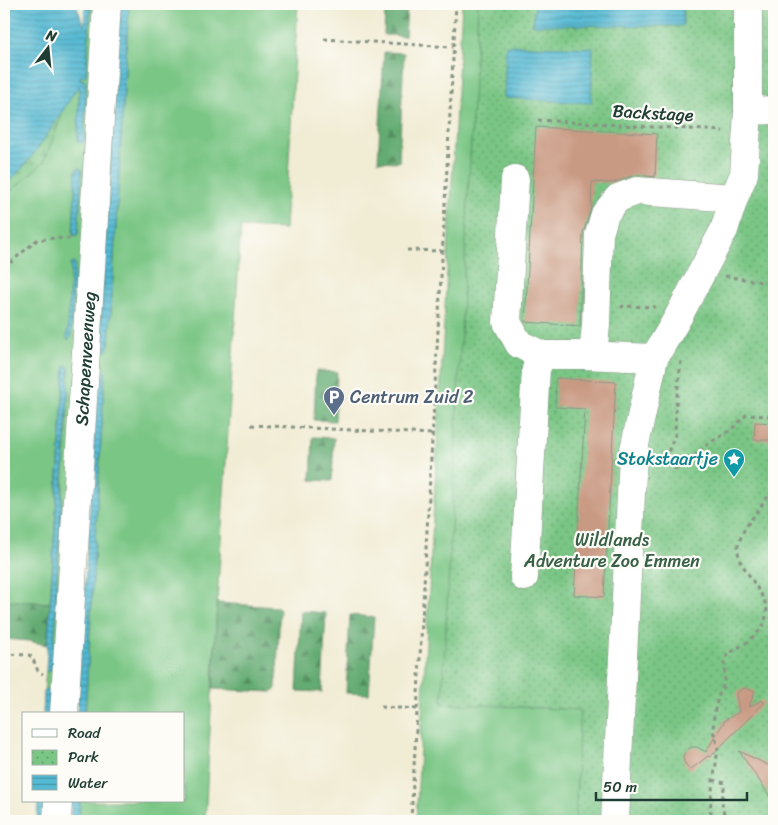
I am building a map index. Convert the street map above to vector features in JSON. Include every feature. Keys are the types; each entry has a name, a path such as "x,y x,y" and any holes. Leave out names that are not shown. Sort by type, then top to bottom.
{"street":[{"name":"Schapenveenweg","path":"64,712 107,4"},
{"path":"615,821 633,454 654,358 724,230 744,174 757,117 748,4"},
{"path":"516,180 507,322 519,344 542,355 654,358"},
{"path":"592,355 596,325 599,234 605,214 618,198 637,191 734,198"},
{"path":"524,577 536,369 542,355"},
{"path":"57,821 58,802"}],"path":[{"path":"411,821 456,4"},
{"path":"324,39 453,47"},
{"name":"Backstage","path":"538,120 757,117"},
{"path":"4,268 37,240 55,238 92,242"},
{"path":"407,250 442,252"},
{"path":"725,276 761,282"},
{"path":"681,359 675,435 668,452 668,464 676,469 689,461 708,444 731,430 746,415 772,416"},
{"path":"251,425 432,434"},
{"path":"714,821 710,811 718,747 713,731 714,714 725,677 724,662 728,654 746,643 756,634 765,622 767,607 740,560 738,544 746,528 774,488"},
{"path":"4,654 29,655 32,657 38,671 42,674 66,680"},
{"path":"382,707 417,709"},
{"path":"713,780 725,783 722,810 727,821"}],"green space":[{"path":"91,4 101,4 59,712 49,712 50,691 46,689 44,691 46,671 51,671 52,668 56,618 69,369 65,366 50,603 4,600 4,197 44,162 63,111 71,95 79,85 78,142 83,143 84,80 81,80 81,75 86,75","holes":["78,168 82,171 78,233 73,235 76,170"]},
{"path":"111,4 109,344 129,4 298,4 285,229 241,227 205,821 79,821 80,802 185,802 185,712 85,712 105,371 98,371"},
{"path":"462,4 492,4 619,598 607,821 416,821"},
{"name":"Wildlands Adventure Zoo Emmen","path":"478,4 774,4 774,821 575,821 580,710 442,703"},
{"path":"385,8 407,9 405,36 384,35"},
{"path":"384,52 404,53 399,162 378,161"},
{"path":"63,111 44,162 4,197 4,186 13,178 43,141"},
{"path":"316,371 337,372 335,421 314,420"},
{"path":"313,437 334,438 332,481 311,480"},
{"path":"4,600 50,603 47,645 4,639"},
{"path":"217,603 276,607 280,610 276,687 272,692 213,689"},
{"path":"301,611 326,613 322,692 297,691"},
{"path":"350,615 374,617 369,694 346,693"}],"water":[{"path":"4,4 76,4 84,26 85,4 91,4 86,75 81,76 80,80 86,82 84,142 78,142 79,86 36,151 21,170 4,186"},
{"path":"120,4 129,4 109,344 104,352 99,348"},
{"path":"535,4 683,4 683,26 533,25"},
{"path":"506,45 593,48 591,103 504,98"},
{"path":"78,168 82,171 78,234 73,236 76,170"},
{"path":"75,263 71,337 68,340 71,264"},
{"path":"65,366 68,366 69,369 56,618 52,668 51,671 46,671"},
{"path":"101,369 105,371 85,712 77,712 98,371"},
{"path":"50,690 49,712 43,712 44,691"},
{"path":"38,802 44,802 43,821 37,821"},
{"path":"71,802 80,802 79,821 70,821"}],"building":[{"path":"536,127 657,134 655,177 638,175 613,183 592,182 591,208 583,233 580,326 525,322"},
{"path":"556,378 616,382 604,597 574,595 585,409 555,407"},
{"path":"755,422 774,423 774,440 754,440"},
{"path":"744,688 755,691 749,707 762,700 764,703 710,757 708,756 690,770 684,762 685,752 692,747 697,747 706,752 725,720 739,712 736,695"},
{"path":"739,751 774,768 774,802"}],"place":[{"name":"Centrum Zuid 2","path":"334,416"},
{"name":"Stokstaartje","path":"734,478"}]}
